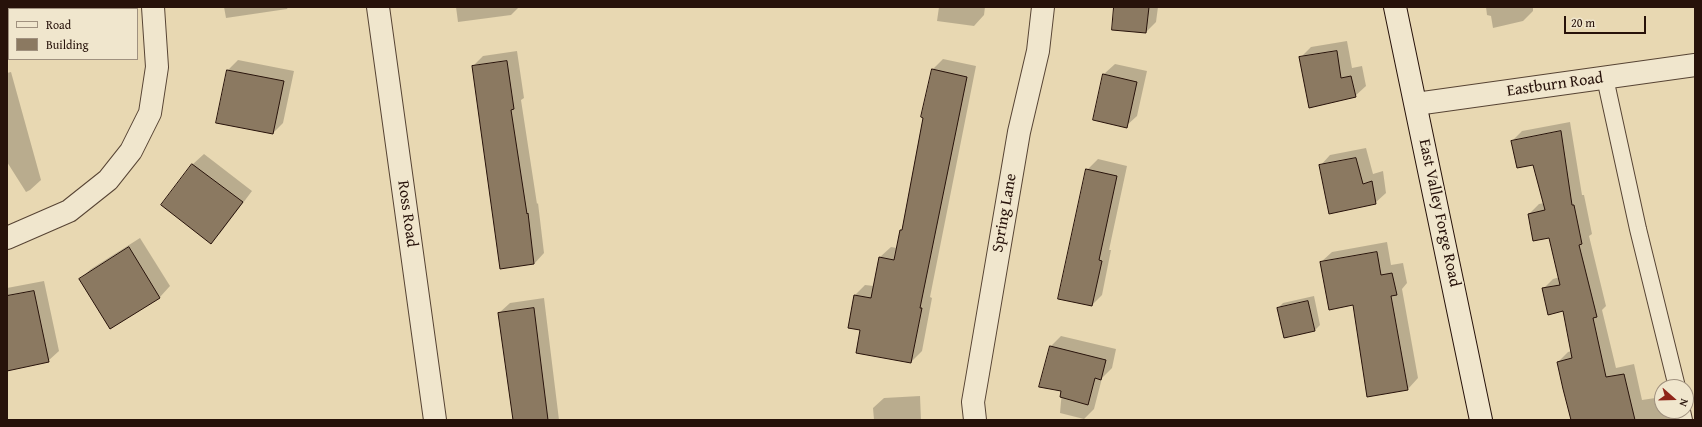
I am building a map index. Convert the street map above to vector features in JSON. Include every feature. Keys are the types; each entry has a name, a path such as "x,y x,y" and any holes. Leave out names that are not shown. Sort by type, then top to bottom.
{"street":[{"path":"7,238 69,212 108,180 131,151 150,113 157,67 153,7"},
{"name":"Ross Road","path":"378,7 435,420"},
{"name":"Spring Lane","path":"975,420 973,402 978,371 1019,132 1038,51 1043,7"},
{"name":"East Valley Forge Road","path":"1396,7 1481,420"},
{"name":"Eastburn Road","path":"1416,104 1695,65"}],"lane":[{"path":"1605,78 1638,229 1675,379"}],"building":[{"path":"1114,7 1149,7 1146,33 1112,30"},
{"path":"1337,51 1341,78 1351,76 1356,97 1309,108 1299,57"},
{"path":"507,61 514,109 511,110 527,214 528,213 534,264 500,269 472,66"},
{"path":"932,69 967,77 920,308 922,308 911,363 856,353 860,330 848,328 854,295 871,298 879,257 894,260 900,230 902,230 923,118 921,117"},
{"path":"227,70 284,81 273,134 216,123"},
{"path":"1103,74 1137,82 1127,128 1093,120"},
{"path":"1561,131 1572,205 1574,205 1582,244 1579,245 1597,317 1593,318 1606,377 1624,374 1635,420 1571,420 1563,389 1557,362 1572,358 1563,311 1548,315 1542,288 1560,285 1549,238 1533,241 1528,214 1545,210 1533,165 1517,168 1511,141"},
{"path":"1356,158 1363,184 1372,181 1376,204 1329,214 1319,165"},
{"path":"192,164 243,202 211,244 161,205"},
{"path":"1086,169 1117,176 1099,260 1102,261 1092,306 1058,299"},
{"path":"129,247 160,298 110,329 79,279"},
{"path":"1377,252 1381,275 1392,273 1397,295 1391,296 1408,390 1367,397 1353,305 1329,310 1320,262"},
{"path":"34,291 49,362 7,371 7,296"},
{"path":"1308,301 1315,331 1284,338 1277,308"},
{"path":"534,308 548,420 513,420 498,313"},
{"path":"1050,346 1106,360 1101,380 1095,378 1088,405 1060,397 1061,391 1039,387"}]}
